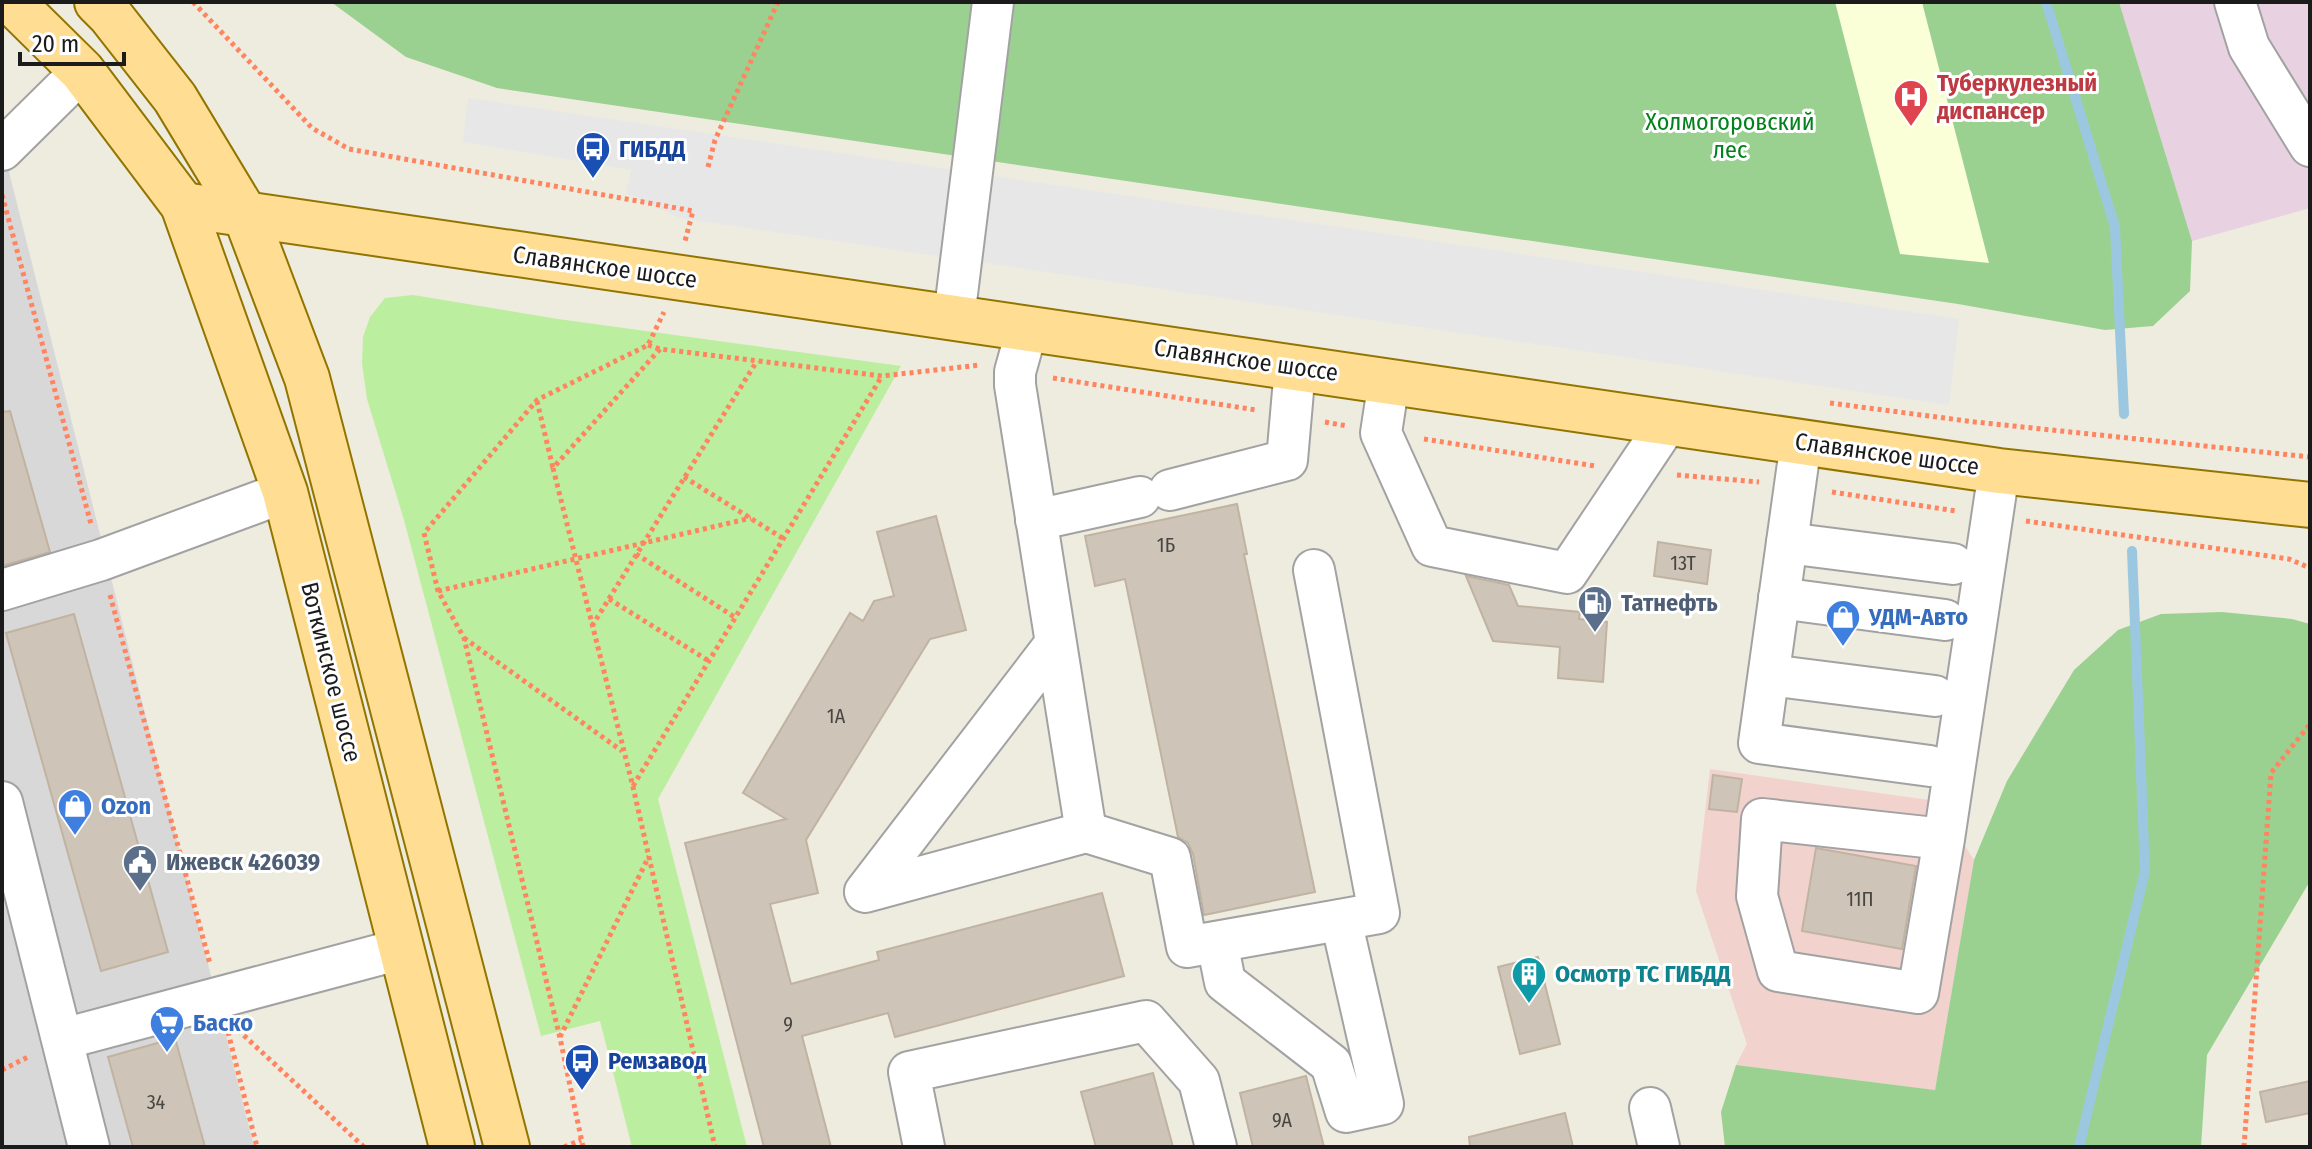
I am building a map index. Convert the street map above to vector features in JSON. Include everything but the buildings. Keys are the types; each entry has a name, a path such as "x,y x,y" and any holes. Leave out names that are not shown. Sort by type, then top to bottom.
{"main road":[{"name":"Воткинское шоссе","path":"12,2 82,71 183,205 285,492 452,1147"},
{"name":"Воткинское шоссе","path":"97,2 175,98 245,214 307,378 507,1147"},
{"name":"Славянское шоссе","path":"183,205 1999,471 2310,505"}],"lane":[{"path":"954,318 993,2"},
{"path":"2235,2 2249,47 2310,146"},
{"path":"2,150 82,71"},
{"path":"1027,329 1015,372 1086,832"},
{"path":"1036,520 1287,460 1295,368"},
{"path":"1389,381 1381,433 1432,546 1567,573 1668,422"},
{"path":"1801,442 1759,743 1930,766"},
{"path":"1944,839 1762,819 1757,896 1778,971 1918,993 1944,839 1999,471"},
{"path":"2,590 101,560 285,492"},
{"path":"1787,543 1953,564"},
{"path":"1056,643 865,892 1086,832 1170,858 1187,947 1379,913 1314,570"},
{"path":"1779,598 1945,620"},
{"path":"1769,675 1935,696"},
{"path":"2,802 89,1147"},
{"path":"1217,942 1225,982 1331,1064 1346,1112 1383,1104 1341,920"},
{"path":"63,1039 222,1007 401,949"},
{"path":"924,1147 909,1072 1146,1021 1199,1081 1216,1147"},
{"path":"1650,1108 1659,1147"}],"path":[{"path":"193,2 312,128 349,149 693,211"},
{"path":"708,167 715,140 778,2"},
{"path":"2,195 222,1007 257,1147"},
{"path":"564,1147 582,1144 560,1038 464,638 438,591 424,533 537,400 648,345 664,314"},
{"path":"648,345 882,376 975,364 1290,415 1381,433 1635,472 1731,478 1795,487 2289,559 2310,568"},
{"path":"553,468 660,349"},
{"path":"591,627 757,361"},
{"path":"633,787 882,376"},
{"path":"537,400 633,787 715,1147"},
{"path":"684,477 784,539"},
{"path":"438,591 751,518"},
{"path":"636,554 736,618"},
{"path":"609,599 709,661"},
{"path":"464,638 624,752"},
{"path":"2244,1147 2271,773 2310,724"},
{"path":"560,1038 649,856"},
{"path":"222,1007 364,1147"}],"shaded area":[{"name":"Туберкулезный диспансер","path":"1835,2 1922,2 1989,263 1900,254"},
{"path":"2119,2 2310,2 2310,208 2192,241"},
{"path":"468,98 1959,319 1949,405 680,218 626,193 631,170 463,142"},
{"path":"2,155 6,160 254,1147 2,1147"},
{"path":"1710,769 1936,801 1974,860 1935,1090 1736,1065 1747,1044 1696,891"}],"green space":[{"name":"Холмогоровский лес","path":"331,2 1835,2 1900,254 1989,263 1922,2 2119,2 2192,241 2190,291 2153,326 2105,330 1958,304 497,88 406,57"},
{"path":"413,295 558,319 901,366 658,799 747,1147 632,1147 600,1021 541,1036 404,520 367,399 362,363 363,337 370,317 385,298"},
{"path":"2222,612 2292,619 2310,624 2310,881 2207,1055 2201,1147 1725,1147 1721,1112 1736,1065 1935,1090 1974,860 2007,781 2074,670 2118,630 2161,614"}],"waterway":[{"path":"2046,2 2115,227 2124,414"},
{"path":"2079,1147 2145,871 2132,551"}],"place":[{"name":"Туберкулезный диспансер","path":"1911,128"},
{"name":"ГИБДД","path":"593,180"},
{"name":"Татнефть","path":"1595,634"},
{"name":"УДМ-Авто","path":"1843,648"},
{"name":"Ozon","path":"75,837"},
{"name":"Ижевск 426039","path":"140,893"},
{"name":"Осмотр ТС ГИБДД","path":"1529,1005"},
{"name":"Баско","path":"167,1054"},
{"name":"Ремзавод","path":"582,1092"}]}
